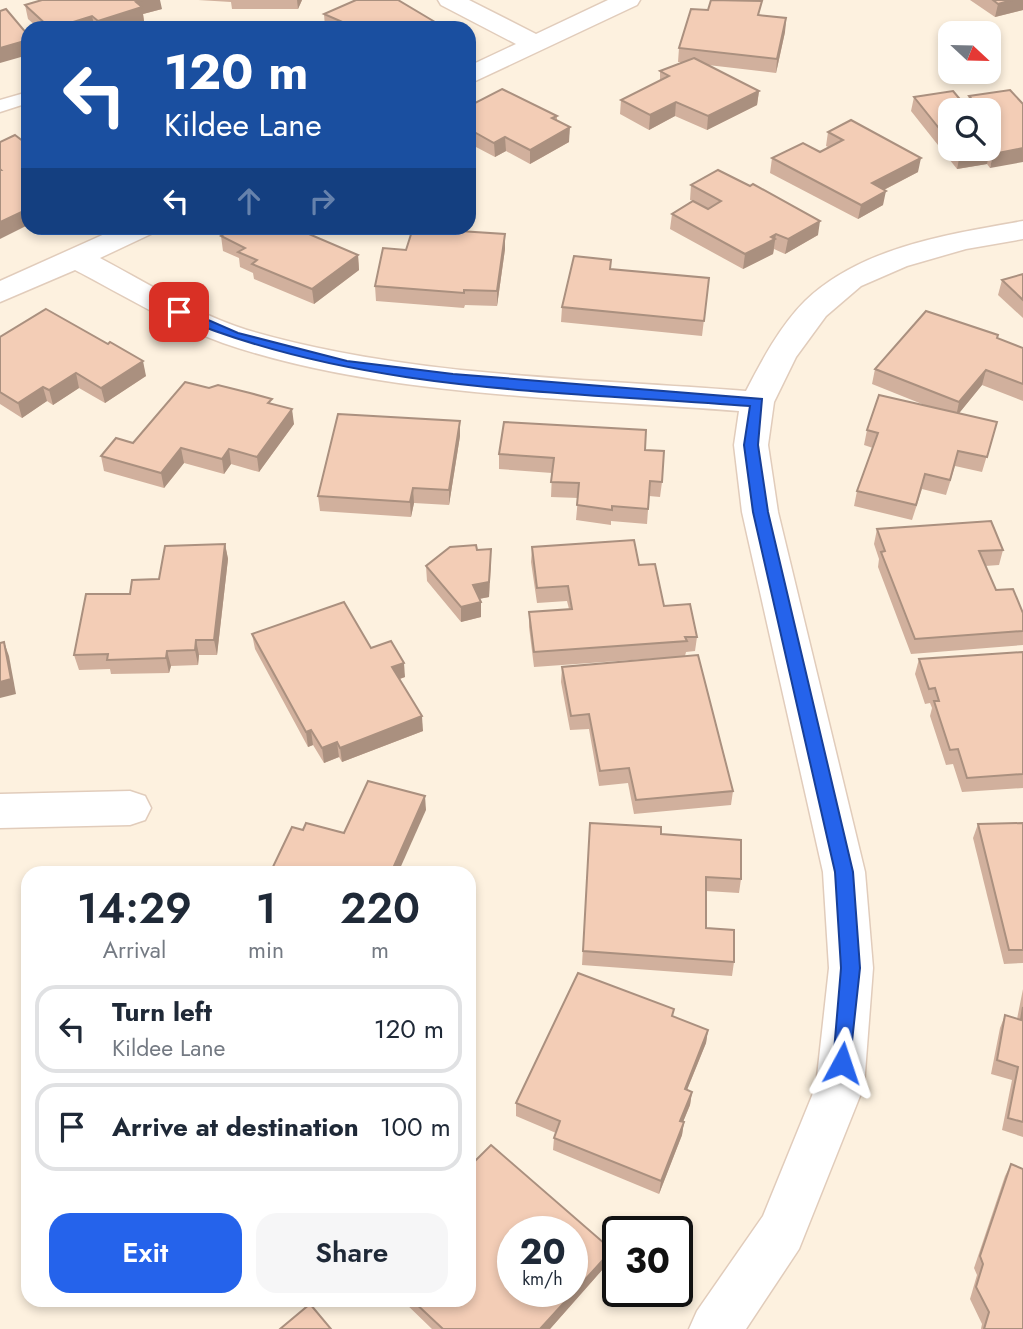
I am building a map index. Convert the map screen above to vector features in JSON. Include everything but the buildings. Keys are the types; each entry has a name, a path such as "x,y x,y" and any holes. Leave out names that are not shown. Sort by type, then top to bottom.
{"street":[{"path":"450,0 536,44"},
{"path":"476,72 628,0"},
{"path":"715,1329 781,1232 840,1086 850,968 844,872 760,512 751,445 757,402 781,355 815,309 850,279 896,260 962,241 1023,230"},
{"path":"0,293 126,235"},
{"path":"76,258 179,312 234,335 347,365 453,378 757,402"},
{"path":"0,811 130,808"}],"lane":[{"path":"0,106 21,99"}],"route":[{"path":"179,312 234,335 347,365 453,378 757,402 751,445 760,512 844,872 850,968 842,1063"}]}
